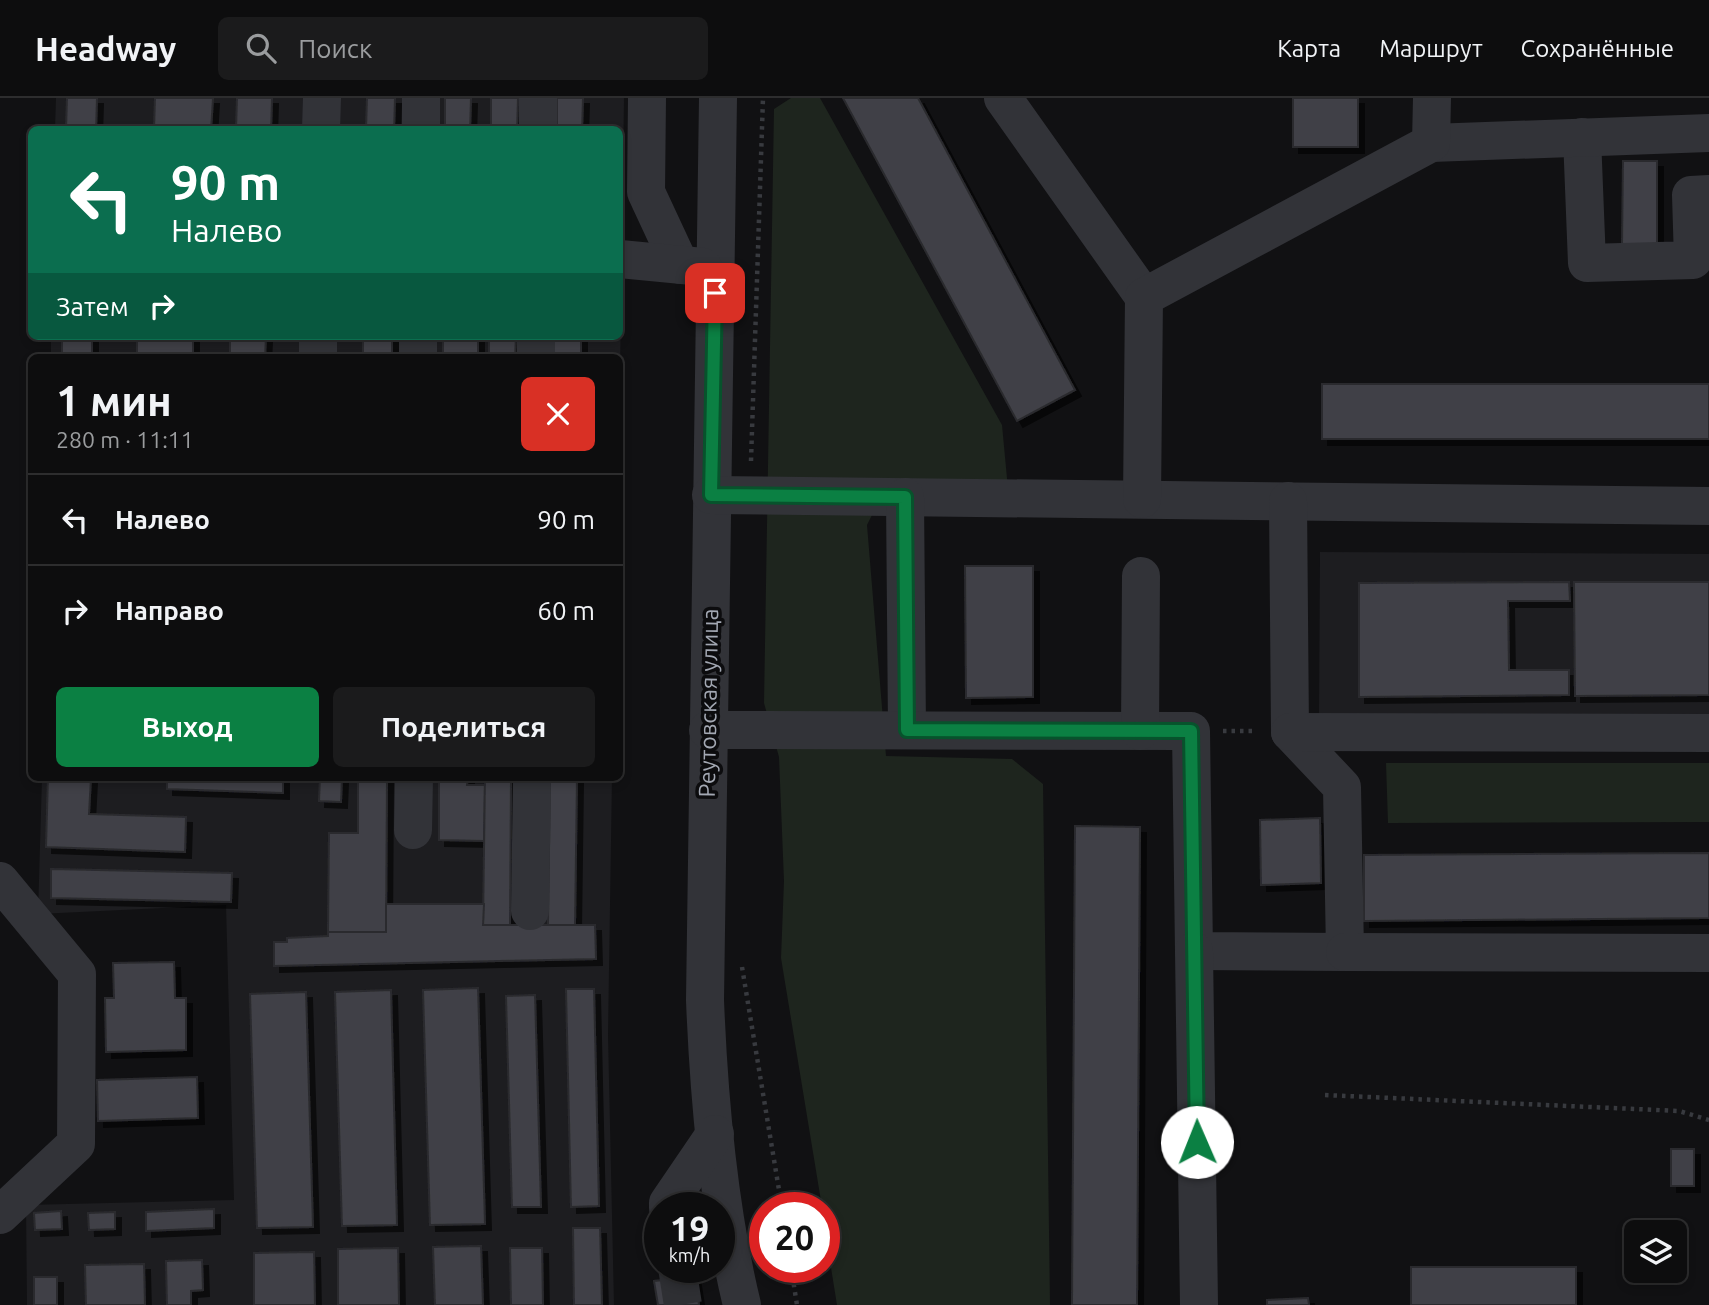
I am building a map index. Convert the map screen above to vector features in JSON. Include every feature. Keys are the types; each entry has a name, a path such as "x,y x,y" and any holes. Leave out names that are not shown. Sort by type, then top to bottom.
{"street":[{"path":"321,126 322,98"},
{"path":"421,98 421,126"},
{"path":"538,98 538,126"},
{"path":"647,98 646,192 698,267"},
{"name":"Реутовская улица","path":"718,98 698,267 711,495 705,1000 715,1133 729,1241 742,1305"},
{"path":"1003,98 1144,297 1142,499"},
{"path":"1431,143 1432,98"},
{"path":"1144,297 1431,143 1582,137 1699,134 1700,194 1693,260 1587,263 1582,137"},
{"path":"623,259 698,267"},
{"path":"711,495 1709,506"},
{"path":"905,497 907,730"},
{"path":"1288,501 1290,732 1342,787 1345,952"},
{"path":"1140,731 1141,576"},
{"path":"708,730 1191,731 1199,1305"},
{"path":"1290,732 1709,733"},
{"path":"413,830 414,781"},
{"path":"530,911 532,781"},
{"path":"0,881 77,974 77,987 76,1144 0,1215"},
{"path":"1194,951 1709,953"},
{"path":"675,1192 715,1133"}],"path":[{"path":"750,495 763,98"},
{"path":"1191,731 1290,732"},
{"path":"742,967 779,1192"},
{"path":"1325,1095 1679,1111 1709,1120"},
{"path":"794,1283 797,1305"}],"shaded area":[{"path":"56,98 624,98 623,167 623,126 55,126"},
{"path":"791,98 820,98 1002,425 1008,489 890,479 867,525 886,756 1012,759 1043,784 1050,1305 837,1305 833,1283 840,1283 840,1192 820,1192 781,958 784,881 779,757 764,703 774,109"},
{"path":"51,340 620,340 620,354 51,354"},
{"path":"1320,552 1709,554 1709,715 1319,719"},
{"path":"1386,763 1709,763 1709,822 1388,823"},
{"path":"42,781 612,781 608,1035 614,1305 27,1305 26,1205 234,1200 226,905 38,914"}],"building":[{"path":"67,98 97,98 96,126 66,126"},
{"path":"155,98 213,98 211,126 154,126"},
{"path":"237,98 272,98 271,126 236,126"},
{"path":"367,98 395,98 394,126 366,126"},
{"path":"445,98 471,98 470,126 445,126"},
{"path":"491,98 518,98 517,126 491,126"},
{"path":"557,98 583,98 582,126 557,126"},
{"path":"843,98 918,98 1075,390 1017,421"},
{"path":"1293,98 1358,98 1358,147 1293,147"},
{"path":"1623,161 1657,161 1657,246 1622,246"},
{"path":"62,340 92,340 92,354 62,354"},
{"path":"137,340 193,340 193,354 137,354"},
{"path":"230,340 266,340 265,354 230,354"},
{"path":"363,340 392,340 392,354 363,354"},
{"path":"443,340 478,340 478,354 443,354"},
{"path":"489,340 516,340 515,354 489,354"},
{"path":"554,340 581,340 581,354 554,354"},
{"path":"1322,384 1709,384 1709,439 1322,439"},
{"path":"965,566 1033,566 1033,697 966,698"},
{"path":"1569,582 1570,601 1508,601 1509,670 1569,670 1569,695 1359,697 1359,583"},
{"path":"1574,582 1709,582 1709,695 1575,696"},
{"path":"48,781 91,781 89,814 186,817 185,852 46,847"},
{"path":"167,781 283,781 283,793 167,789"},
{"path":"320,781 342,781 341,802 319,801"},
{"path":"358,781 387,781 386,932 328,932 329,833 358,833"},
{"path":"439,781 468,781 467,785 485,785 484,841 439,840"},
{"path":"485,781 511,781 510,925 483,925"},
{"path":"550,781 577,781 575,925 548,925"},
{"path":"1320,818 1321,883 1261,885 1260,820"},
{"path":"1075,826 1140,827 1137,1305 1072,1305"},
{"path":"1709,853 1709,918 1364,921 1364,855"},
{"path":"51,869 232,873 231,902 51,898"},
{"path":"386,904 484,904 483,925 595,925 596,959 274,966 274,942 287,942 287,938 328,936 328,932 386,932"},
{"path":"174,962 175,998 186,998 186,1050 106,1052 105,998 114,998 113,963"},
{"path":"478,988 485,1224 430,1225 423,990"},
{"path":"566,989 594,989 599,1206 571,1207"},
{"path":"391,990 397,1225 342,1226 335,992"},
{"path":"306,992 313,1227 257,1228 250,994"},
{"path":"535,995 541,1207 512,1207 506,996"},
{"path":"197,1077 198,1118 98,1121 97,1080"},
{"path":"1671,1149 1694,1149 1694,1186 1671,1186"},
{"path":"214,1209 214,1228 146,1231 146,1212"},
{"path":"61,1211 62,1229 35,1230 34,1213"},
{"path":"115,1212 115,1229 89,1230 88,1213"},
{"path":"573,1228 600,1228 602,1305 574,1305"},
{"path":"481,1246 483,1305 435,1305 433,1247"},
{"path":"398,1248 399,1305 338,1305 338,1249"},
{"path":"510,1248 542,1248 543,1305 511,1305"},
{"path":"314,1252 315,1305 254,1305 254,1253"},
{"path":"202,1260 203,1290 191,1291 191,1305 167,1305 166,1261"},
{"path":"144,1264 145,1305 86,1305 85,1265"},
{"path":"1411,1267 1576,1267 1576,1305 1411,1305"},
{"path":"34,1277 57,1277 57,1305 34,1305"},
{"path":"654,1283 696,1283 699,1305 658,1305"},
{"path":"1308,1298 1309,1305 1267,1305 1267,1300"}],"tunnel":[{"path":"680,1283 683,1305"}],"route":[{"path":"715,293 711,495 905,497 907,730 1191,731 1197,1142"}]}
